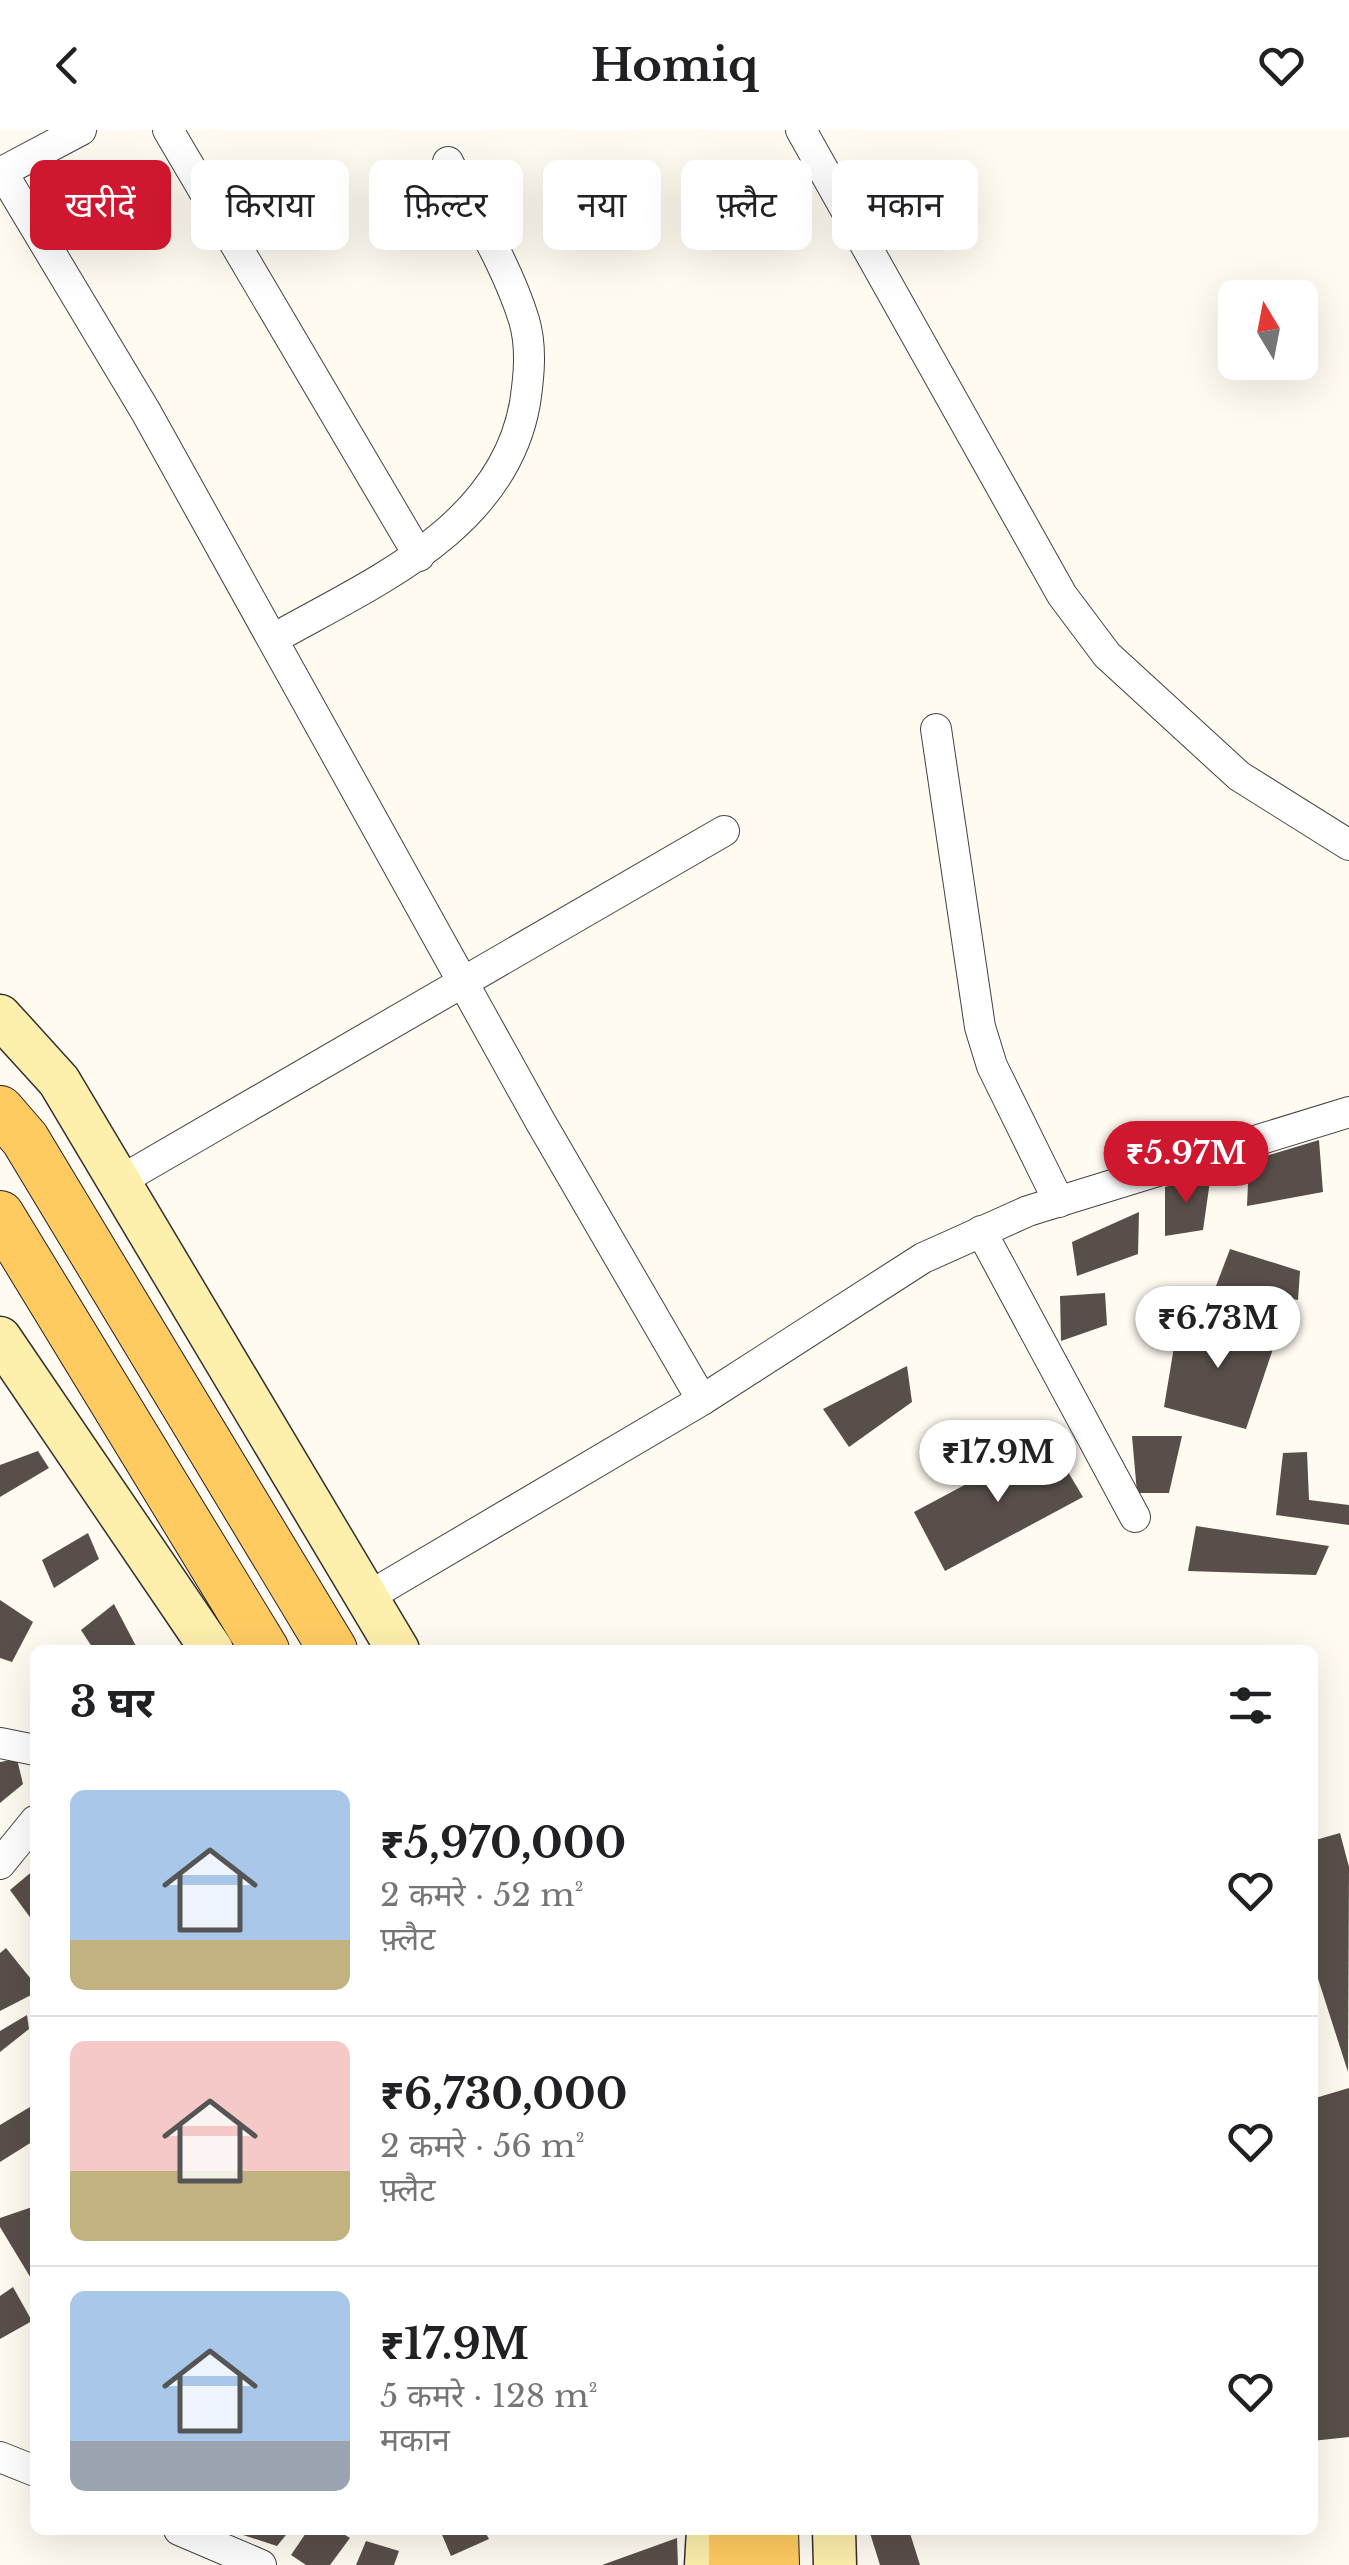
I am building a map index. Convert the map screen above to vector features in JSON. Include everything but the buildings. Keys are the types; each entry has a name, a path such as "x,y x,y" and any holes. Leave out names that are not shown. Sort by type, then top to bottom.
{"main road":[{"path":"0,1110 25,1139 329,1645"},
{"path":"0,1215 262,1645"},
{"path":"732,2535 734,2565"},
{"path":"774,2535 775,2565"}],"street":[{"path":"81,130 1,172 146,412 463,982 702,1400"},
{"path":"168,130 419,556"},
{"path":"801,130 1062,595 1106,655 1239,776 1349,845"},
{"path":"273,639 419,556 467,514 509,454 520,432 530,373 525,323 492,250"},
{"path":"936,729 980,1027 992,1066 1058,1202"},
{"path":"118,1182 724,830"},
{"path":"0,1016 58,1081 395,1645"},
{"path":"366,1598 702,1400 924,1258 1058,1202 1349,1112"},
{"path":"981,1231 1134,1517"},
{"path":"0,1338 209,1645"},
{"path":"0,1744 30,1749"},
{"path":"0,1864 30,1827"},
{"path":"0,2457 30,2469"},
{"path":"191,2535 260,2565"},
{"path":"706,2565 708,2535"},
{"path":"834,2535 835,2565"}]}
